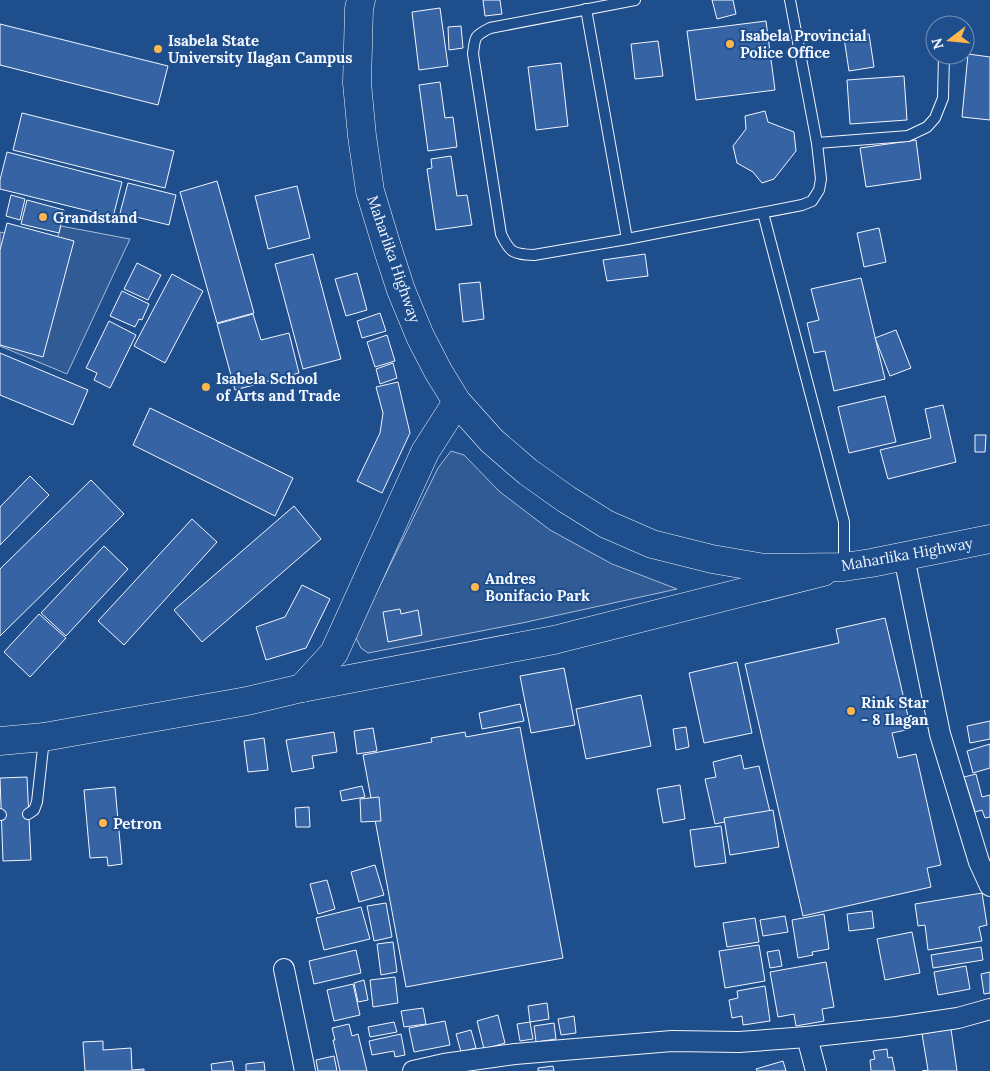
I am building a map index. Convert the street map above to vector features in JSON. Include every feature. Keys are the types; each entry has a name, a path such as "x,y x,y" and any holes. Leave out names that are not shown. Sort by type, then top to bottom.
{"main road":[{"name":"Maharlika Highway","path":"361,0 359,9 357,83 370,191 401,290 420,336 457,402 492,441 536,478 606,524 652,544 712,560 764,568 844,567 990,539"},
{"path":"302,688 334,653 425,452 457,402"},
{"path":"0,741 44,737 247,701 302,688 554,640 844,567"}],"street":[{"path":"904,557 940,734 979,862 990,886"},
{"path":"284,969 305,1071"},
{"path":"413,1071 468,1066 515,1054 672,1041 739,1042 807,1037 958,1018 990,1009"},
{"path":"807,1037 816,1071"}],"lane":[{"path":"635,0 490,28 478,33 473,54 501,234 507,247 518,254 534,255 627,239 802,205 812,201 819,190 821,179 817,143 790,0"},
{"path":"586,9 627,239"},
{"path":"817,143 908,136 927,127 935,118 943,98 944,65"},
{"path":"763,213 844,522 844,567"},
{"path":"28,814 34,810 37,802 44,737"}],"shaded area":[{"path":"61,226 130,239 67,374 0,346 0,232 55,245"},
{"path":"451,451 464,455 500,492 550,530 612,564 677,589 522,623 368,653 361,648 355,636 438,468"}],"building":[{"path":"483,0 500,0 502,14 485,16"},
{"path":"712,0 733,0 736,14 717,19"},
{"path":"440,8 448,66 419,70 412,12"},
{"path":"766,21 775,90 696,100 687,31"},
{"path":"0,24 168,66 158,105 0,65"},
{"path":"461,26 463,48 449,50 448,27"},
{"path":"869,34 874,67 849,71 844,38"},
{"path":"658,41 663,76 635,79 631,44"},
{"path":"975,55 990,57 990,120 962,117 967,65 975,65"},
{"path":"561,63 568,126 536,130 528,67"},
{"path":"904,76 907,120 850,124 847,80"},
{"path":"440,82 445,118 453,117 457,147 428,151 419,85"},
{"path":"765,111 768,122 794,132 796,151 774,179 762,183 753,172 737,163 733,146 746,129 745,116"},
{"path":"22,113 174,151 165,188 13,150"},
{"path":"916,140 921,179 866,187 860,148"},
{"path":"7,152 122,182 113,217 0,189 0,180"},
{"path":"451,156 457,196 467,195 472,225 436,230 427,169 432,168 431,159"},
{"path":"217,181 254,313 217,323 180,192"},
{"path":"128,183 176,195 169,225 120,213"},
{"path":"297,186 310,238 268,249 255,196"},
{"path":"11,195 25,199 20,220 6,216"},
{"name":"Grandstand","path":"27,200 64,210 59,233 21,224"},
{"path":"7,223 74,241 43,357 0,345 0,250"},
{"path":"879,228 886,262 864,267 857,233"},
{"path":"313,254 341,359 303,369 275,264"},
{"path":"645,254 648,276 607,281 603,260"},
{"path":"137,263 161,275 148,300 124,289"},
{"path":"357,273 367,310 346,316 335,279"},
{"path":"172,274 203,291 165,363 134,346"},
{"path":"861,278 885,379 834,391 825,351 814,353 807,323 819,320 811,289"},
{"path":"480,282 484,319 463,322 459,284"},
{"path":"122,291 149,304 142,320 139,319 135,327 110,316"},
{"path":"380,313 386,331 362,338 357,321"},
{"path":"253,314 261,340 289,333 299,373 235,390 217,324"},
{"path":"109,321 136,335 110,388 94,380 97,373 86,368"},
{"path":"896,330 911,368 890,376 875,338"},
{"path":"387,335 395,361 375,367 367,342"},
{"path":"0,353 88,390 73,425 0,395"},
{"path":"393,363 397,378 380,384 376,369"},
{"path":"398,382 410,433 382,493 357,481 380,433 383,413 376,387"},
{"path":"885,396 896,442 849,453 838,407"},
{"path":"943,405 956,462 888,479 880,450 931,438 925,409"},
{"path":"150,408 293,478 275,516 133,445"},
{"path":"975,435 986,435 985,452 975,452"},
{"path":"30,476 49,495 0,545 0,507"},
{"path":"91,480 124,514 0,636 0,569"},
{"path":"294,506 321,539 202,642 174,610"},
{"path":"192,519 217,542 124,645 98,621"},
{"path":"104,546 128,569 66,636 41,613"},
{"path":"302,585 330,599 306,648 266,660 256,627 285,617"},
{"path":"400,609 401,614 418,610 422,635 388,642 383,612"},
{"path":"39,614 66,638 30,677 4,652"},
{"path":"885,618 911,729 892,733 898,758 916,754 941,865 927,868 931,887 803,916 745,664 839,643 836,629"},
{"path":"737,662 752,733 704,743 689,673"},
{"path":"564,668 575,725 531,733 520,676"},
{"path":"641,695 651,746 586,759 576,709"},
{"path":"520,704 524,721 482,729 479,713"},
{"path":"990,721 990,739 970,743 967,726"},
{"path":"520,727 563,958 406,987 363,755 432,742 431,738 465,732 466,737"},
{"path":"686,727 689,747 676,750 673,729"},
{"path":"373,728 377,751 357,754 354,731"},
{"path":"334,732 337,752 312,756 314,768 292,772 286,740"},
{"path":"264,738 268,770 248,772 244,741"},
{"path":"990,744 990,768 973,773 967,751"},
{"path":"741,755 744,769 759,766 770,812 715,824 705,779 716,777 713,762"},
{"path":"976,774 982,797 990,795 990,817 985,818 982,810 975,812 964,777"},
{"path":"27,777 31,860 3,861 0,778"},
{"path":"680,785 685,819 663,823 657,789"},
{"path":"362,786 365,797 342,801 340,791"},
{"name":"Petron","path":"115,787 122,864 108,866 107,857 90,858 84,790"},
{"path":"379,797 381,821 361,822 360,799"},
{"path":"309,807 310,827 296,827 295,808"},
{"path":"773,810 779,847 730,855 724,818"},
{"path":"721,826 726,863 695,867 690,830"},
{"path":"375,865 384,895 359,902 351,872"},
{"path":"327,880 335,909 318,914 310,884"},
{"path":"982,893 987,925 979,927 982,941 928,950 925,925 918,926 915,904"},
{"path":"386,903 392,937 374,941 367,906"},
{"path":"361,907 370,939 324,950 316,918"},
{"path":"872,911 874,928 849,931 847,914"},
{"path":"824,914 829,949 812,952 813,955 798,958 792,920"},
{"path":"785,916 788,932 763,936 760,920"},
{"path":"755,918 759,942 727,947 723,923"},
{"path":"912,932 920,973 885,980 877,939"},
{"path":"393,942 397,972 381,975 377,944"},
{"path":"759,945 765,981 725,988 719,951"},
{"path":"981,947 983,960 933,968 931,955"},
{"path":"356,950 361,973 314,984 309,961"},
{"path":"779,950 782,966 770,968 767,952"},
{"path":"826,962 834,1007 822,1009 824,1021 796,1026 794,1014 778,1017 770,972"},
{"path":"966,966 970,989 938,995 934,972"},
{"path":"990,972 990,993 984,994 981,974"},
{"path":"395,977 398,1003 373,1007 370,980"},
{"path":"364,980 368,1000 358,1002 354,983"},
{"path":"353,984 360,1015 334,1021 327,990"},
{"path":"765,986 770,1021 743,1025 742,1016 732,1018 729,1000 738,998 737,991"},
{"path":"547,1003 549,1019 530,1022 528,1006"},
{"path":"423,1008 426,1024 404,1027 401,1011"},
{"path":"498,1015 505,1043 484,1049 477,1021"},
{"path":"574,1016 576,1033 561,1035 558,1019"},
{"path":"445,1021 450,1045 414,1052 409,1028"},
{"path":"394,1022 397,1032 370,1037 368,1027"},
{"path":"530,1022 533,1039 520,1041 517,1024"},
{"path":"554,1023 556,1039 536,1042 534,1026"},
{"path":"349,1024 352,1036 358,1034 367,1071 340,1071 332,1028"},
{"path":"951,1029 957,1071 922,1071 928,1070 922,1034"},
{"path":"471,1030 476,1048 461,1052 456,1034"},
{"path":"401,1034 405,1055 395,1057 394,1051 372,1055 369,1041"},
{"path":"103,1041 103,1050 131,1048 132,1070 144,1069 144,1071 85,1071 83,1042"},
{"path":"887,1049 888,1058 892,1057 895,1071 871,1071 870,1060 875,1059 873,1051"},
{"path":"334,1056 337,1071 318,1071 316,1060"},
{"path":"232,1061 234,1071 212,1071 211,1064"},
{"path":"783,1061 786,1071 757,1071 756,1069"},
{"path":"264,1062 265,1071 246,1071 246,1064"},
{"path":"553,1066 554,1071 538,1071 538,1068"}],"place":[{"name":"Isabela Provincial Police Office","path":"730,44"},
{"name":"Isabela State University Ilagan Campus","path":"158,49"},
{"name":"Grandstand","path":"43,217"},
{"name":"Isabela School of Arts and Trade","path":"206,387"},
{"name":"Andres Bonifacio Park","path":"475,587"},
{"name":"Rink Star - 8 Ilagan","path":"851,711"},
{"name":"Petron","path":"103,823"}]}
